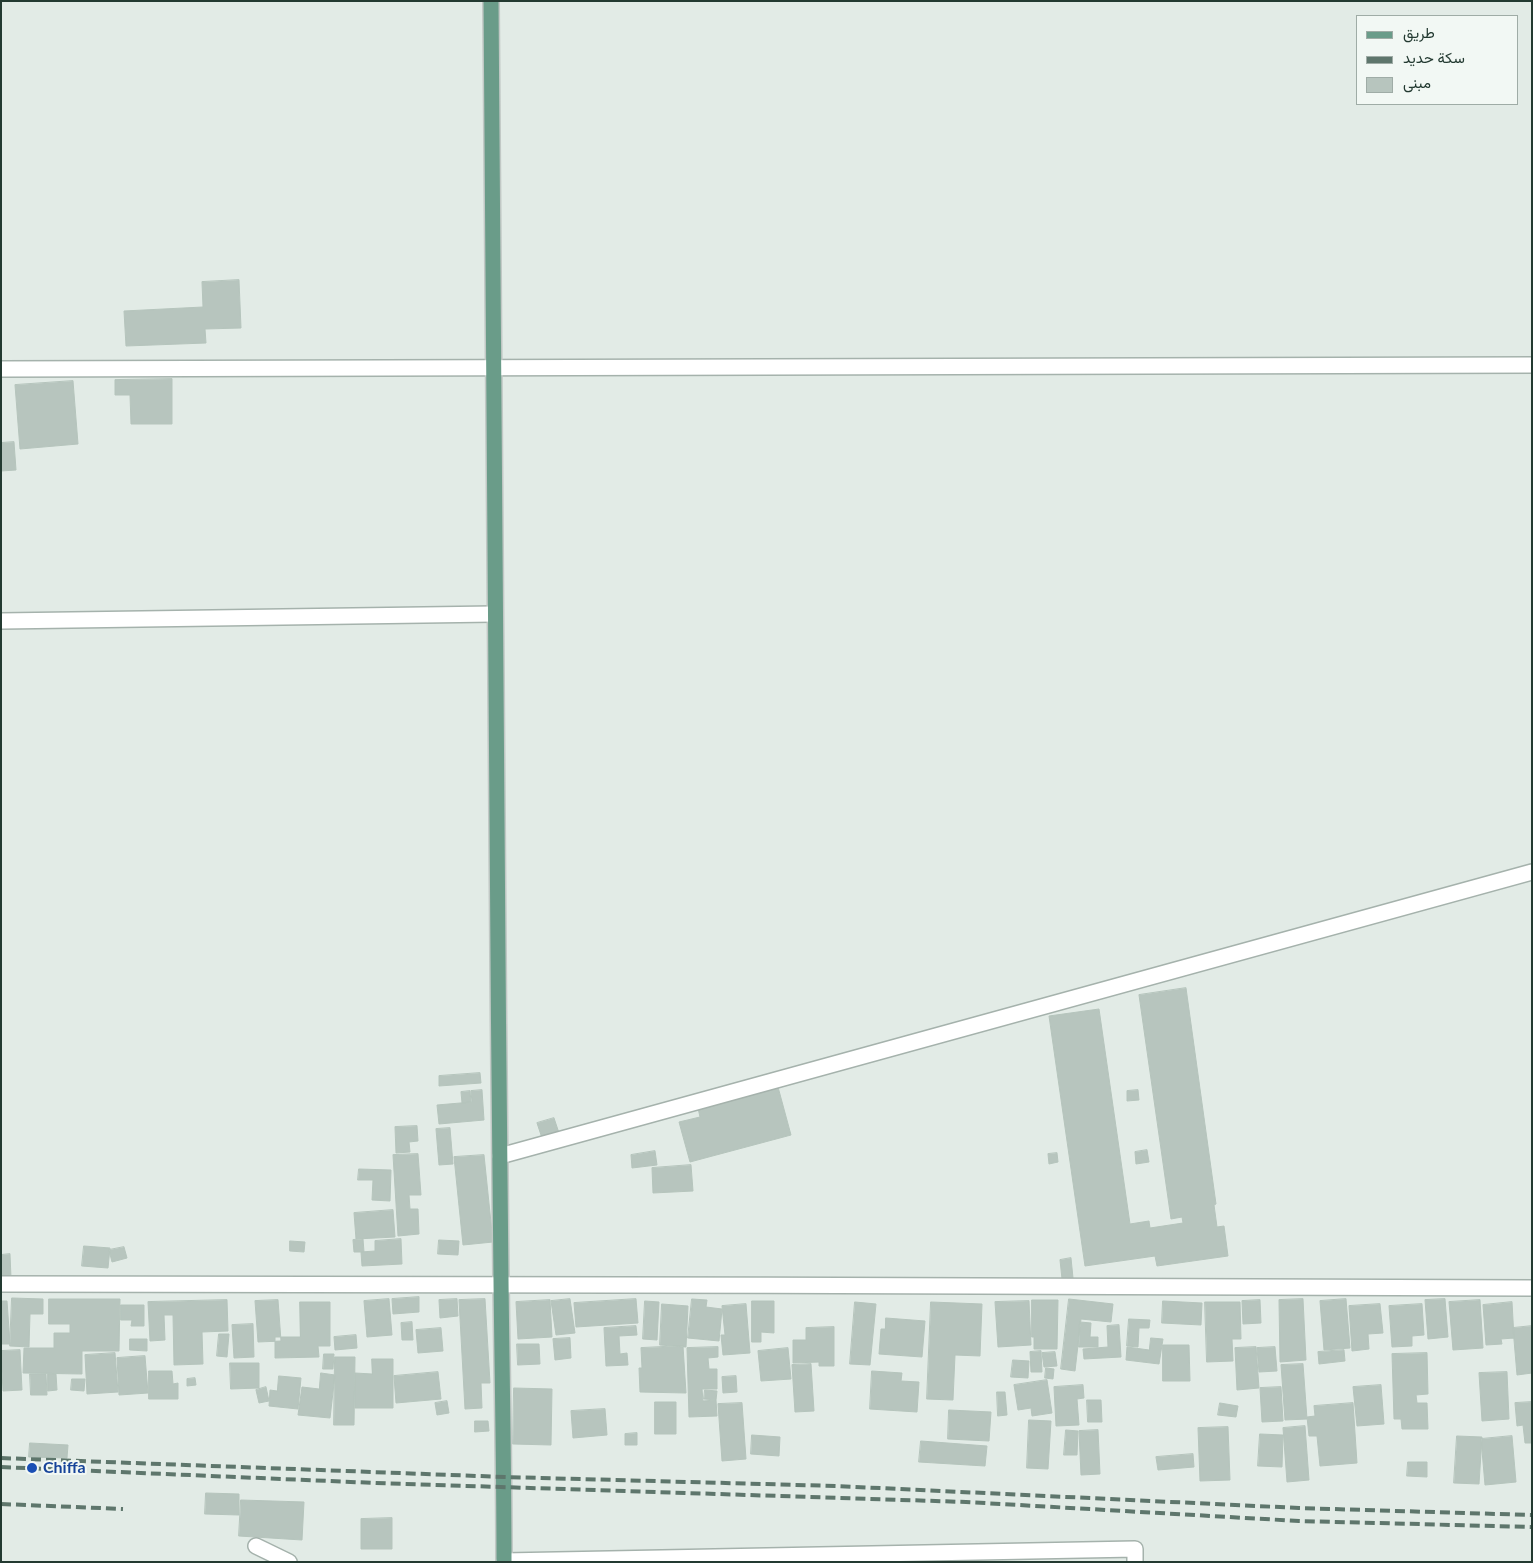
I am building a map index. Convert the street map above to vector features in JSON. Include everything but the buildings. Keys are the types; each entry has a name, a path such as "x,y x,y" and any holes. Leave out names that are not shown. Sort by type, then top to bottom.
{"main road":[{"path":"491,1 494,614 505,1487 504,1561"}],"street":[{"path":"1,368 1532,365"},
{"path":"1,621 494,614"},
{"path":"500,1156 1532,872"},
{"path":"1,1284 501,1283 886,1287 1532,1288"},
{"path":"256,1546 289,1562"},
{"path":"504,1561 836,1558 1135,1549 1135,1562"}],"railway":[{"path":"1,1458 505,1477 836,1486 1299,1508 1532,1515"},
{"path":"1,1467 376,1483 966,1502 1299,1521 1532,1527"},
{"path":"1,1504 123,1509"}],"place":[{"name":"Chiffa","path":"32,1468"}]}
